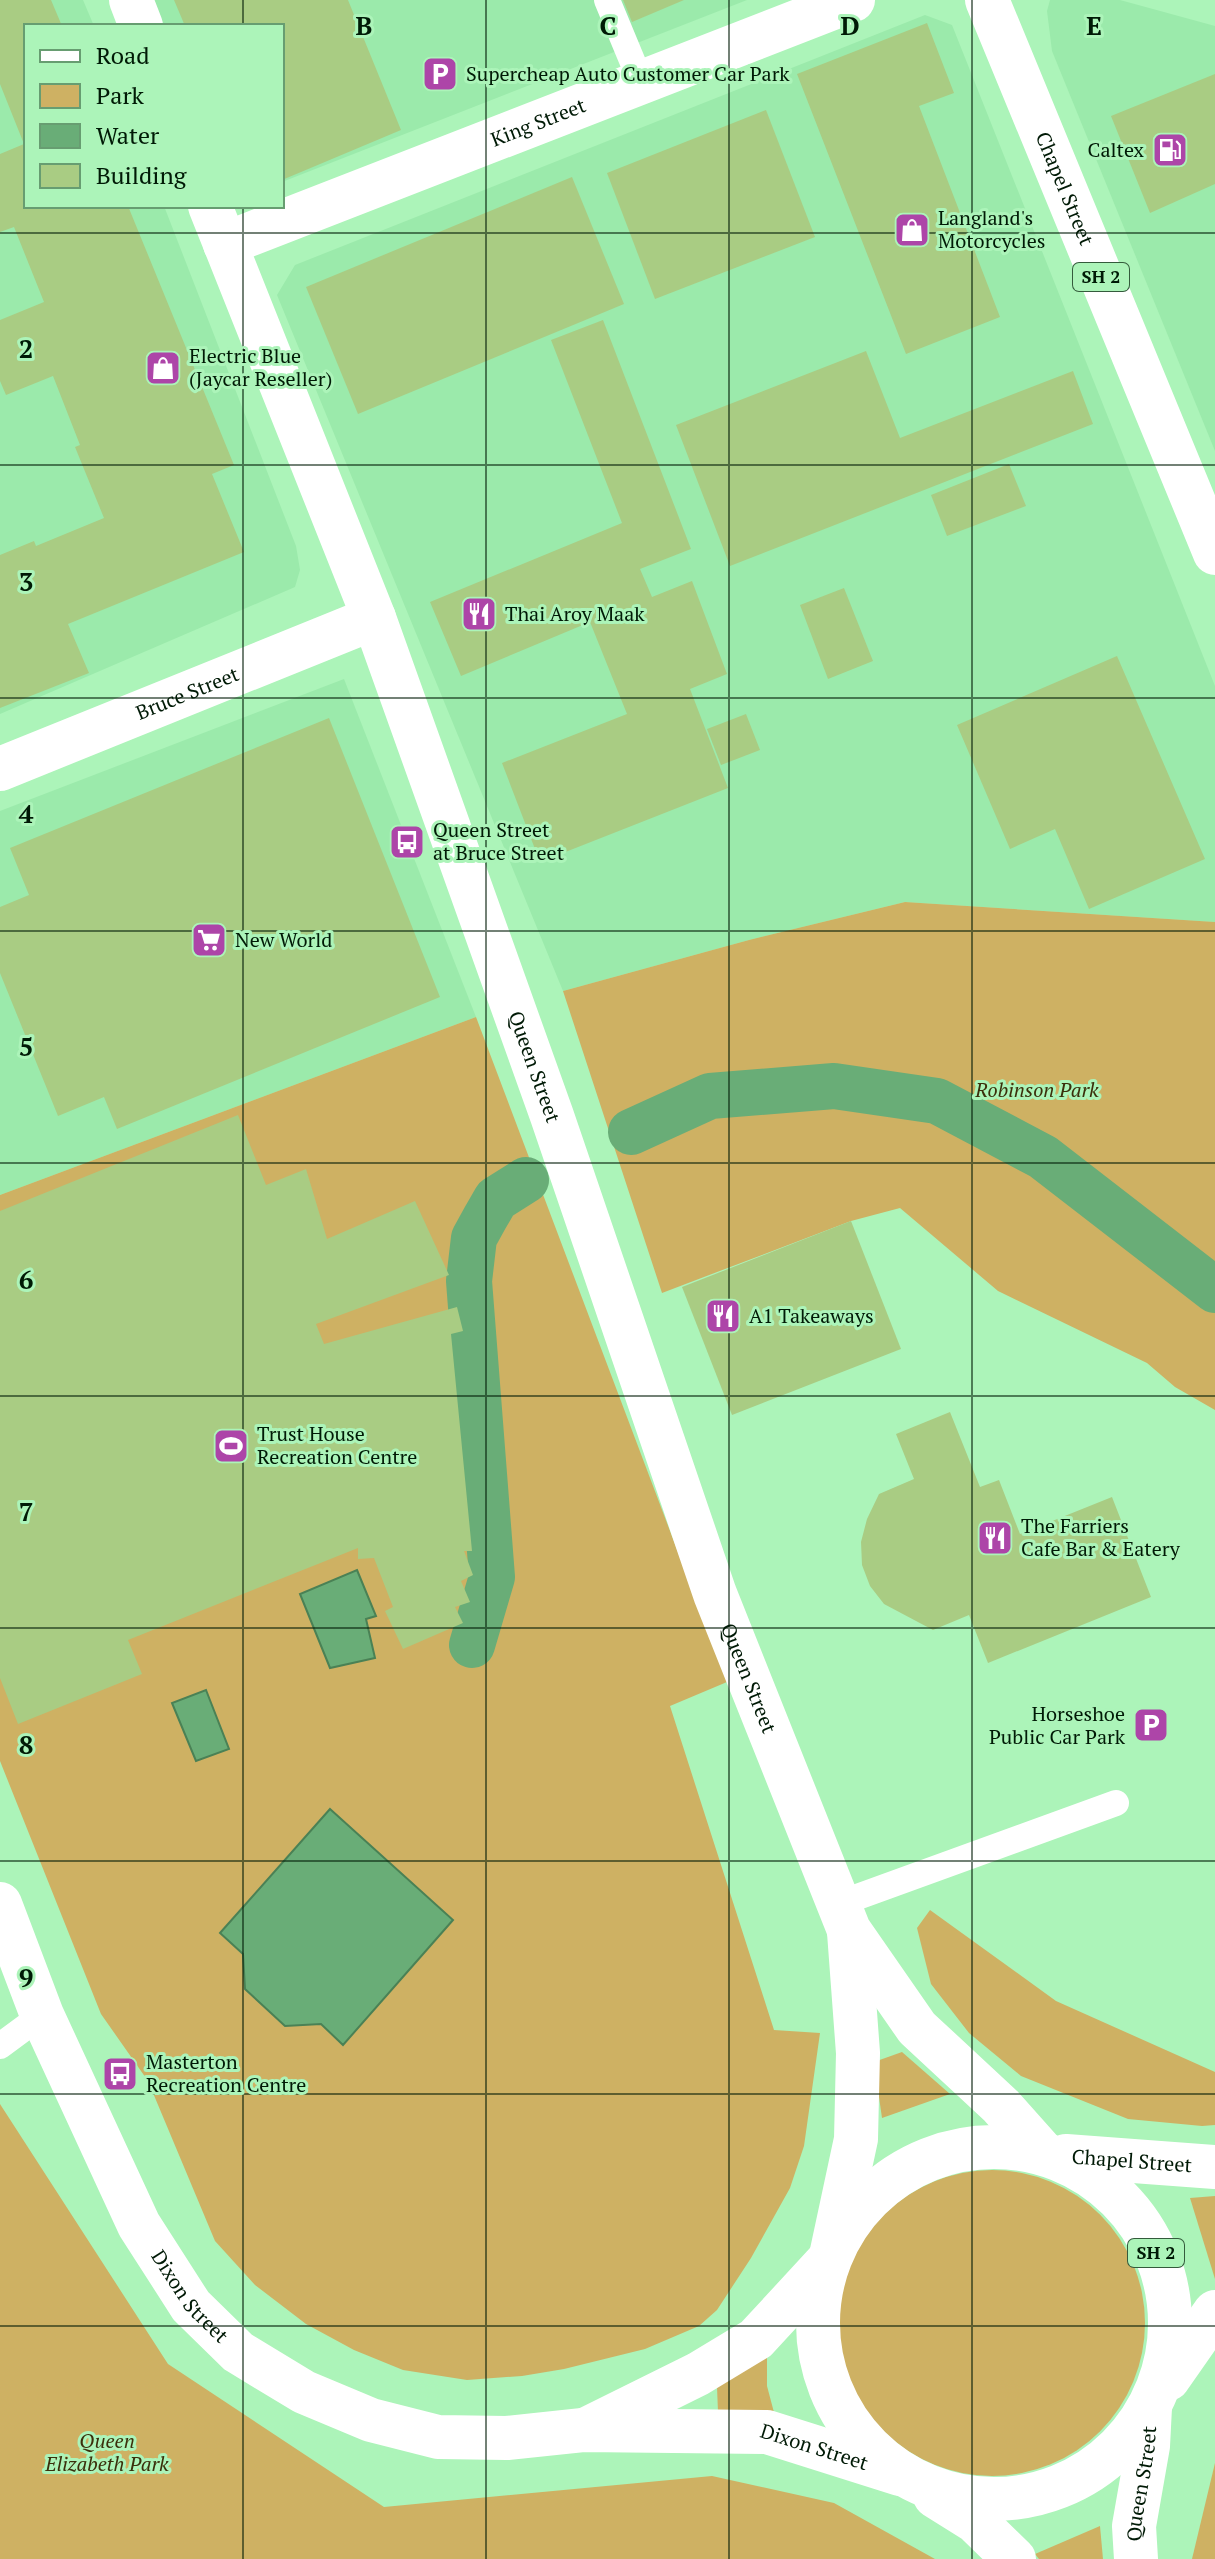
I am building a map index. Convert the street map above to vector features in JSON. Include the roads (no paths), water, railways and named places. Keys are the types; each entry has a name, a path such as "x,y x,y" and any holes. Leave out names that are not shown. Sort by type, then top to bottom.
{"main road":[{"path":"131,0 140,24"},
{"name":"King Street","path":"284,202 641,82 853,0"},
{"name":"Chapel Street","path":"987,0 1215,553"},
{"name":"King Street","path":"217,225 267,208"},
{"name":"Queen Street","path":"217,225 374,618 552,1116 715,1594 843,1917 917,2028 1001,2106 1045,2153"},
{"name":"Bruce Street","path":"0,769 374,618"},
{"name":"Dixon Street","path":"0,1904 42,2015 139,2225 191,2306 238,2352 304,2392 371,2420 438,2437 507,2438 583,2430 767,2432 903,2476"},
{"name":"Queen Street","path":"830,2256 856,2139 858,2053 843,1917"},
{"name":"SH 2","path":"1014,2559 975,2521 903,2476 863,2443 835,2403 820,2357 818,2308 830,2256 859,2208 897,2175 943,2154 992,2146 1045,2153 1082,2169 1113,2191 1138,2220 1156,2253 1167,2289 1171,2327 1166,2364 1152,2404"},
{"name":"Chapel Street","path":"1045,2153 1215,2167"},
{"name":"Dixon Street","path":"583,2430 698,2374 756,2339 830,2256"},
{"name":"SH 2","path":"903,2476 958,2497 1015,2500 1069,2484 1116,2452 1215,2312"},
{"name":"Queen Street","path":"1136,2559 1134,2526 1152,2404"}],"lane":[{"path":"607,0 641,82"},
{"path":"843,1917 1116,1803"},
{"path":"0,2046 42,2015"}],"water":[{"path":"357,1570 376,1616 366,1619 375,1658 330,1668 300,1594"},
{"path":"206,1690 229,1749 196,1761 172,1703"},
{"path":"330,1809 453,1920 343,2045 321,2024 285,2026 245,1989 243,1954 220,1933"}],"waterway":[{"path":"631,1132 710,1096 834,1086 937,1101 1043,1157 1215,1290"},
{"path":"472,1645 492,1577 469,1281 474,1238 485,1218 496,1199 526,1180"}],"place":[{"name":"Supercheap Auto Customer Car Park","path":"440,74"},
{"name":"Caltex","path":"1170,150"},
{"name":"Langland's Motorcycles","path":"912,230"},
{"name":"Electric Blue (Jaycar Reseller)","path":"163,368"},
{"name":"Thai Aroy Maak","path":"479,614"},
{"name":"Queen Street at Bruce Street","path":"407,842"},
{"name":"New World","path":"209,940"},
{"name":"A1 Takeaways","path":"723,1316"},
{"name":"Trust House Recreation Centre","path":"231,1446"},
{"name":"The Farriers Cafe Bar & Eatery","path":"995,1538"},
{"name":"Horseshoe Public Car Park","path":"1151,1725"},
{"name":"Masterton Recreation Centre","path":"120,2074"}],"park label":[{"name":"Robinson Park","path":"1037,1090"},
{"name":"Queen Elizabeth Park","path":"107,2452"}]}
